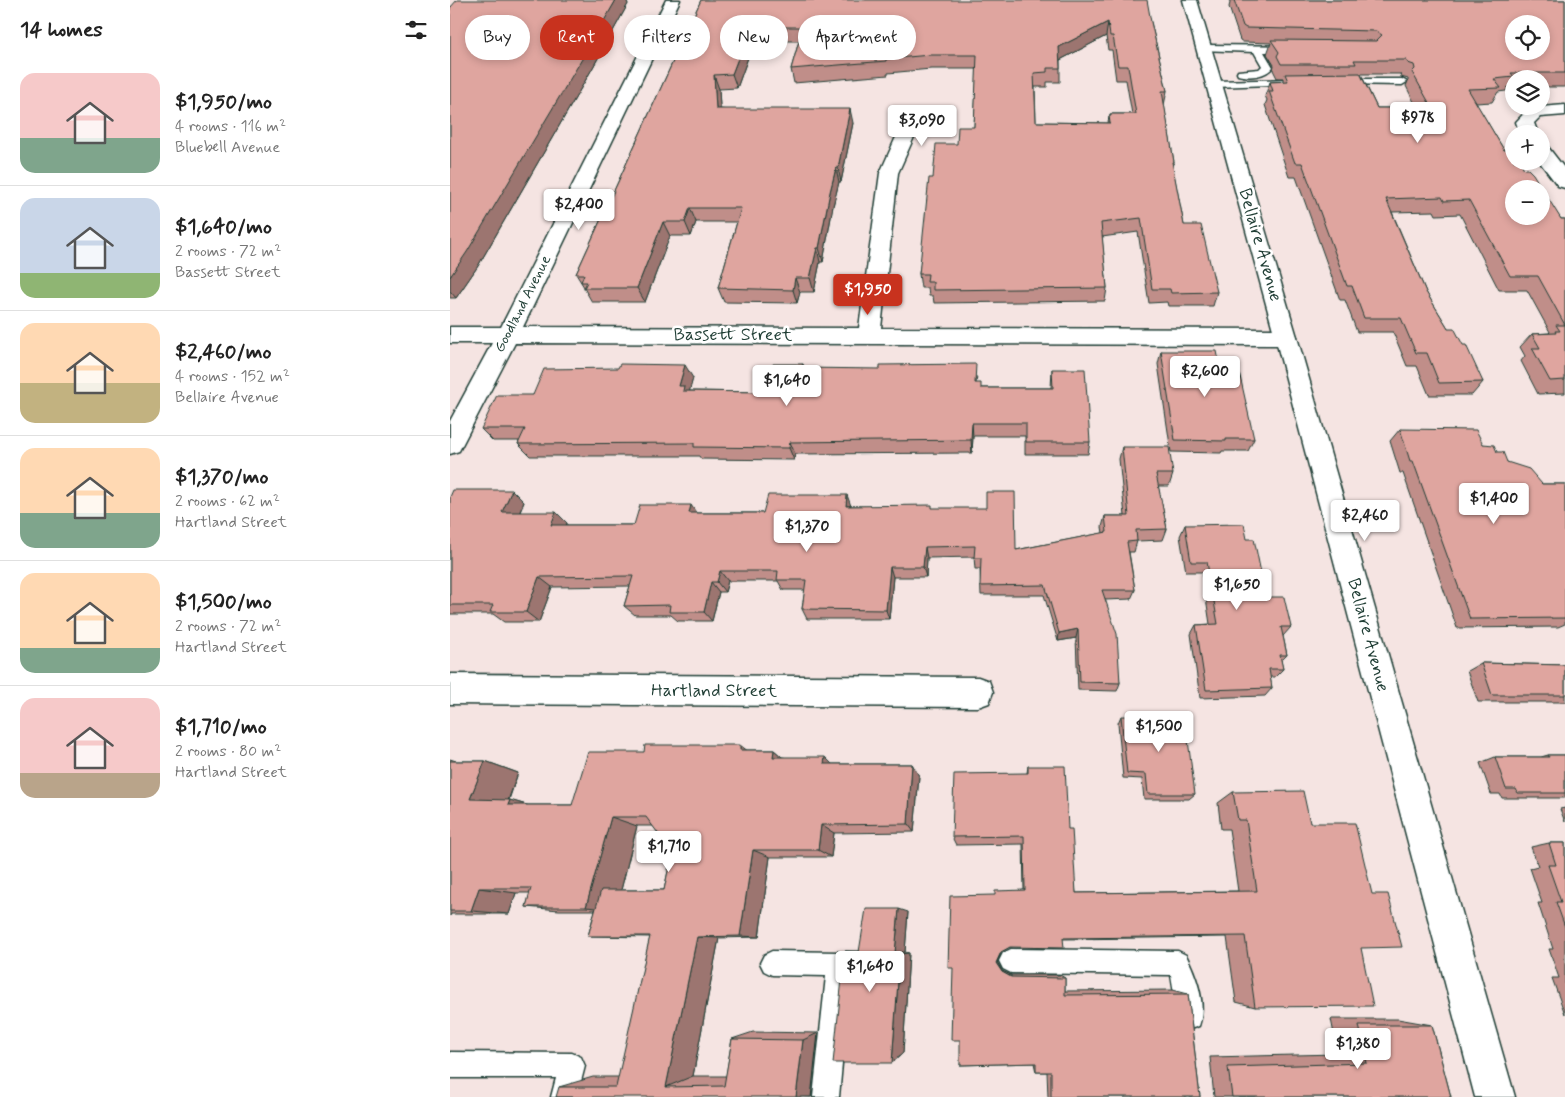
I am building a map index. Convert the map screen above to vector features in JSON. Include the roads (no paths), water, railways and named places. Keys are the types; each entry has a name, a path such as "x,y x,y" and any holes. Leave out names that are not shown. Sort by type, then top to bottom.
{"street":[{"name":"Goodland Avenue","path":"450,444 508,335 673,0"},
{"name":"Bellaire Avenue","path":"1190,0 1286,337 1495,1097"},
{"path":"1529,125 1535,112 1565,110"},
{"path":"869,335 889,173 913,119"},
{"path":"1550,163 1565,182"},
{"name":"Bassett Street","path":"450,335 1286,337"},
{"name":"Hartland Street","path":"450,689 978,692"}],"lane":[{"path":"1204,48 1304,49"},
{"path":"1212,79 1262,72 1268,67 1258,50"},
{"path":"1212,79 1307,82"},
{"path":"1334,82 1402,82"},
{"path":"1011,961 1178,963 1184,974 1187,988 1192,1037"},
{"path":"772,963 839,964 826,1097"},
{"path":"450,1065 572,1066 564,1097"}]}
